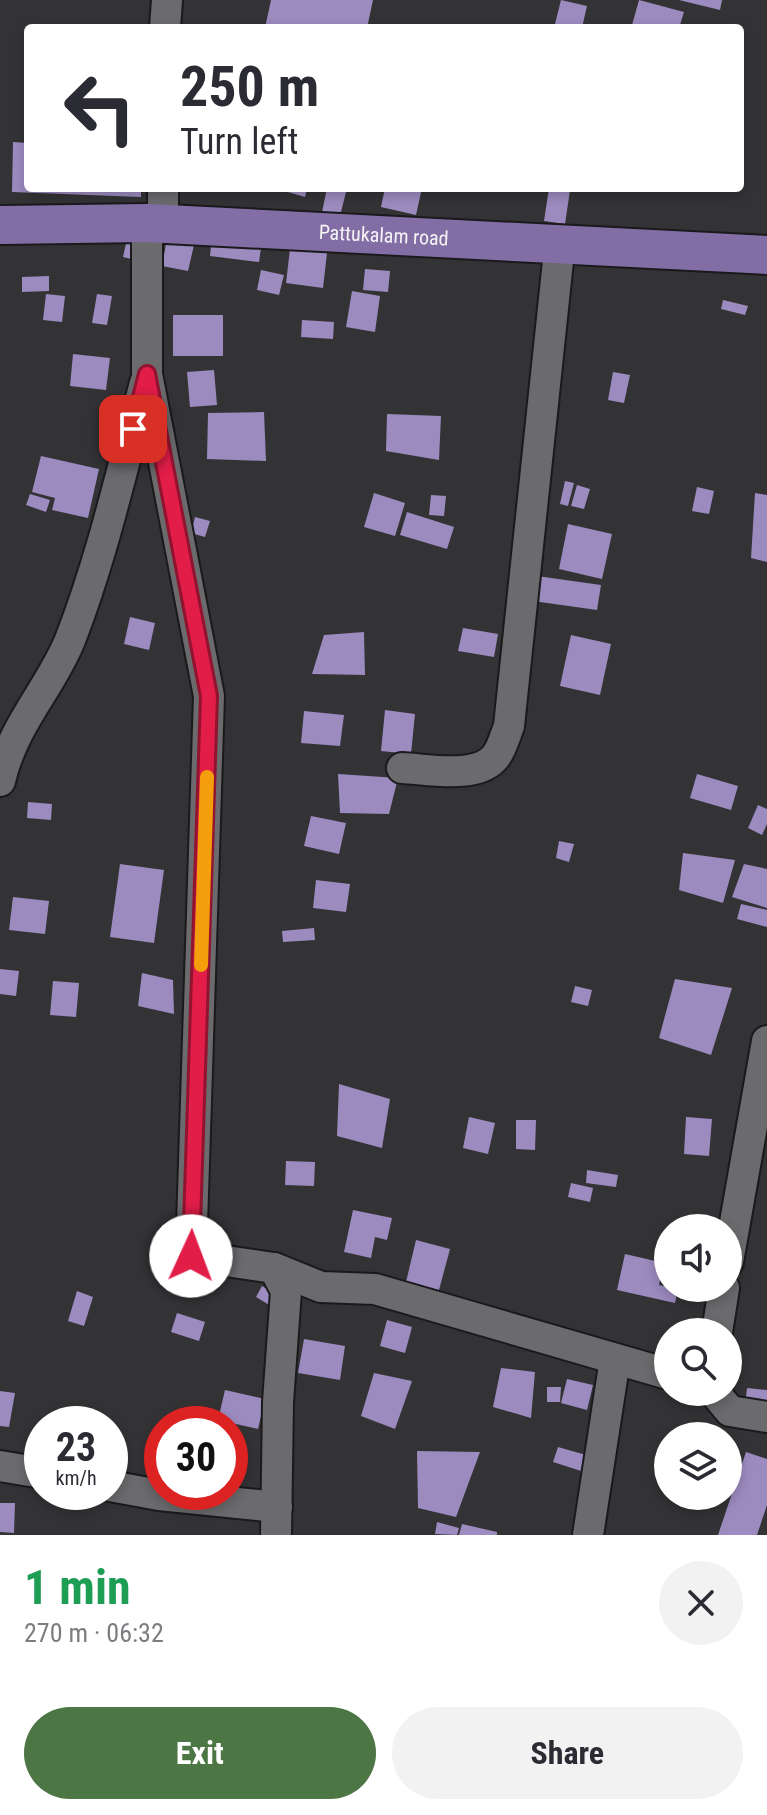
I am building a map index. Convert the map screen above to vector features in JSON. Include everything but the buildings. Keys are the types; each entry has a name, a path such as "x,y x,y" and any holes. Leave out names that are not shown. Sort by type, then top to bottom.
{"main road":[{"name":"Pattukalam road","path":"0,225 158,212 767,255"}],"street":[{"path":"165,24 167,0"},
{"path":"0,781 26,712 69,642 95,567 147,374 158,212"},
{"path":"402,768 473,769 488,764 497,755 509,726 560,242"},
{"path":"147,374 209,696 191,1256 274,1268 321,1287 375,1289 654,1370"},
{"path":"736,1214 767,1041"},
{"path":"128,1489 277,1521 278,1402 286,1291 274,1268"},
{"path":"588,1535 615,1359"},
{"path":"726,1406 730,1411 767,1417"},
{"path":"0,1466 24,1470"}],"slow traffic":[{"path":"201,965 207,777"}],"route":[{"path":"133,429 147,374 209,696 191,1256"}]}
